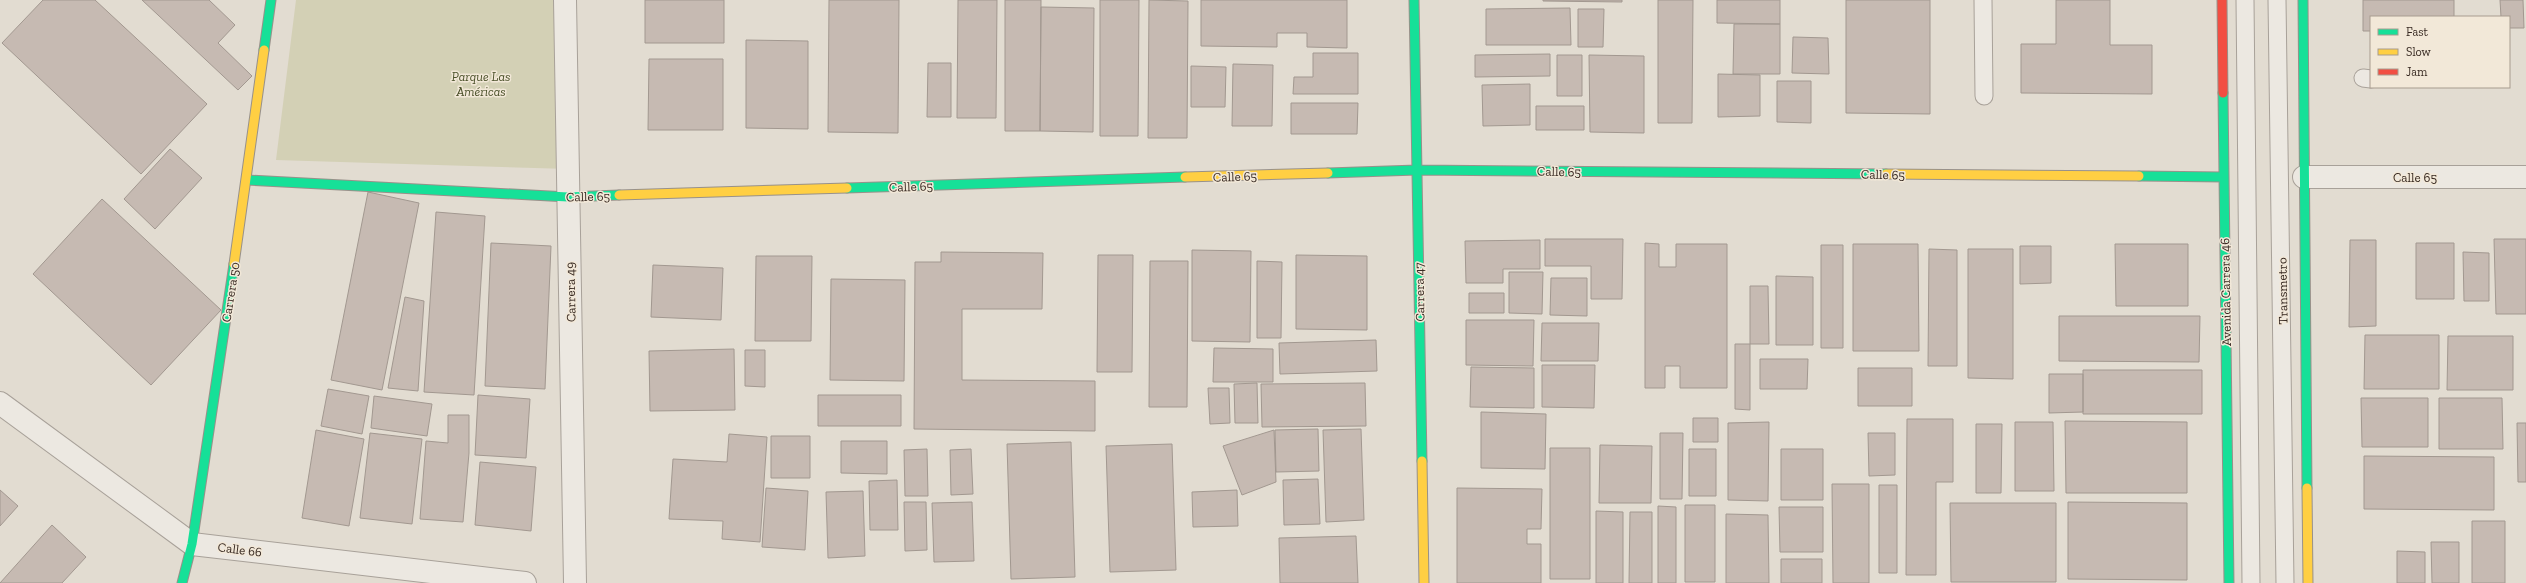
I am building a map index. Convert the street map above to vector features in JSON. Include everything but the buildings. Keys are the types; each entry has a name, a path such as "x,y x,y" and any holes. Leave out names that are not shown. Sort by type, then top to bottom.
{"street":[{"name":"Carrera 50","path":"182,583 192,544 247,180 271,0"},
{"name":"Carrera 49","path":"565,0 576,583"},
{"name":"Carrera 47","path":"1414,0 1424,583"},
{"name":"Avenida Carrera 46","path":"2222,0 2229,583"},
{"path":"2303,0 2308,583"},
{"name":"Calle 65","path":"247,180 568,197 1416,170 2224,177"},
{"name":"Calle 65","path":"2304,177 2526,177"},
{"name":"Calle 66","path":"0,403 192,544 525,583"}],"lane":[{"path":"1983,0 1984,96"},
{"path":"2245,0 2251,583"},
{"name":"Transmetro","path":"2277,0 2285,583"}],"green space":[{"name":"Parque Las Américas","path":"296,0 559,0 569,169 276,160"}],"traffic: fast":[{"path":"264,50 271,0"},
{"path":"1414,0 1422,461"},
{"path":"2303,0 2307,488"},
{"path":"2223,93 2229,583"},
{"path":"1328,173 1417,170 1886,174"},
{"path":"2139,176 2224,177"},
{"path":"847,188 1185,177"},
{"path":"247,180 568,197 619,195"},
{"path":"182,583 192,544 234,264"}],"traffic: slow":[{"path":"234,264 264,50"},
{"path":"1185,177 1328,173"},
{"path":"1886,174 2139,176"},
{"path":"619,195 847,188"},
{"path":"1422,461 1424,583"},
{"path":"2307,488 2308,583"}],"traffic: jam":[{"path":"2222,0 2223,93"}]}
